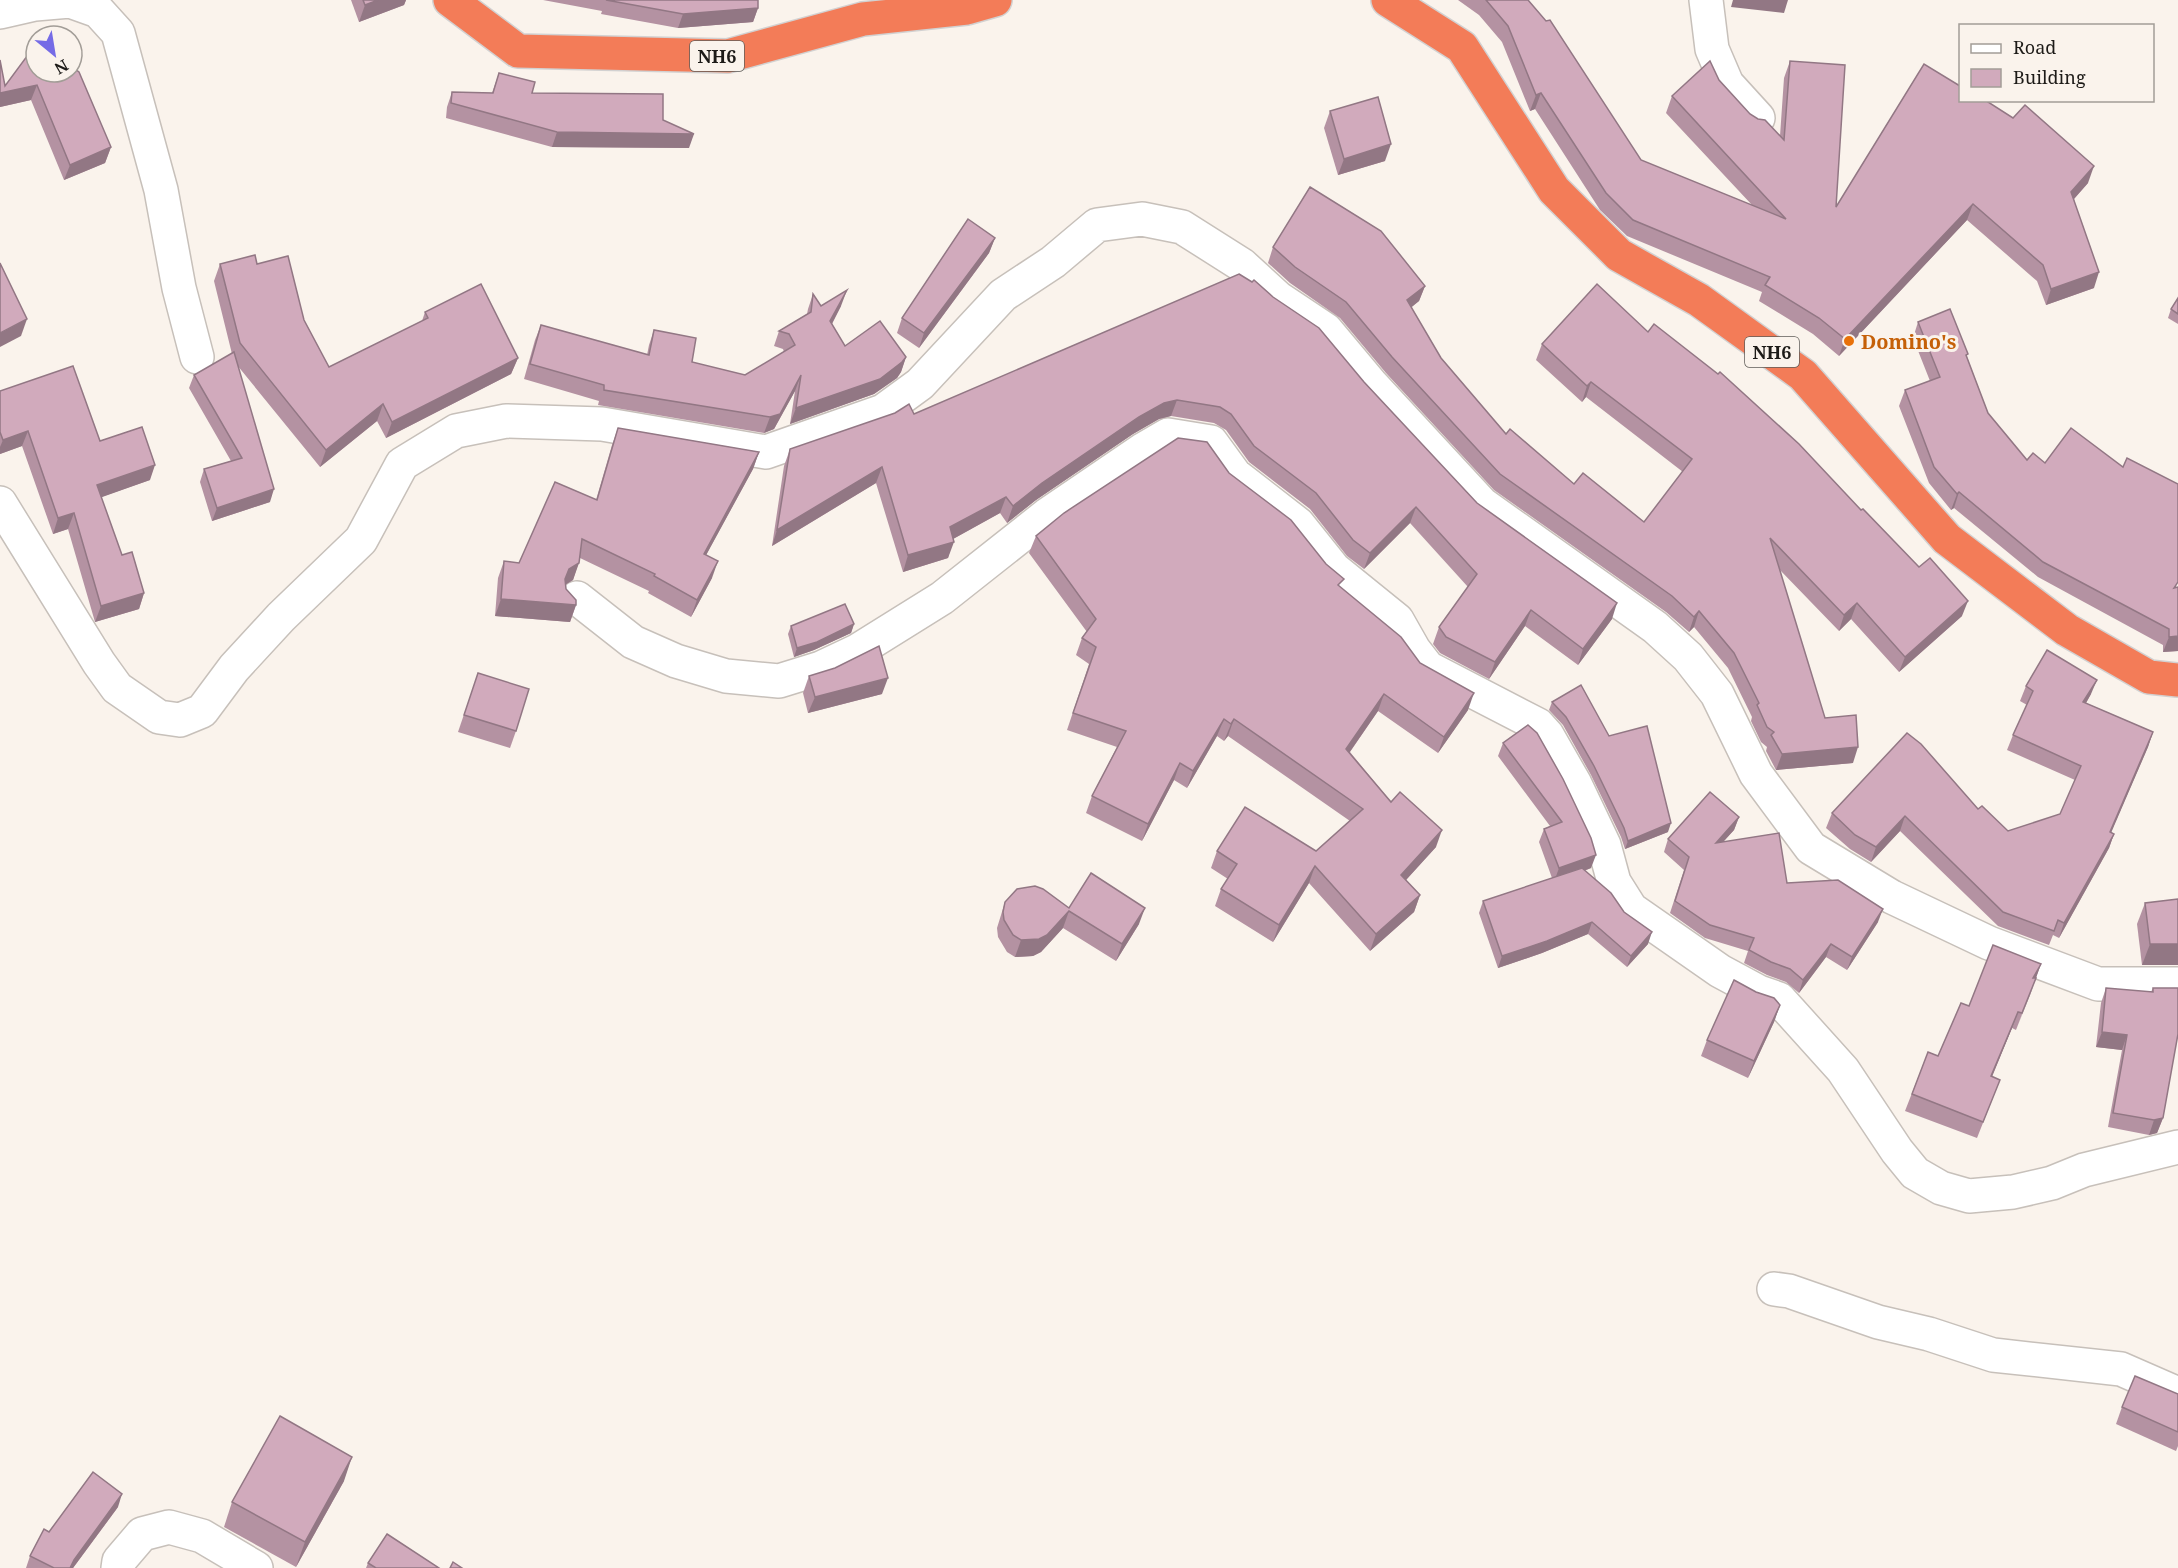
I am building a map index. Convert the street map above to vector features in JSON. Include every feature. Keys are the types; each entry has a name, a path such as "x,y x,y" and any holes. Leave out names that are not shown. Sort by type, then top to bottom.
{"highway":[{"name":"NH6","path":"450,0 518,51 728,56 863,20 967,8 995,0"},
{"name":"NH6","path":"1388,0 1462,47 1554,190 1619,255 1700,300 1803,375 1947,539 2067,630 2149,677 2178,680"}],"street":[{"path":"1706,0 1712,49 1727,84 1758,118"},
{"path":"0,12 35,4 70,1 99,6 118,33 161,190 179,288 197,357"},
{"path":"0,503 99,663 117,688 159,717 180,720 202,711 234,668 281,617 361,540 402,464 456,431 506,421 602,424 766,452 883,411 920,384 1003,295 1053,262 1098,225 1142,219 1182,227 1242,265 1278,298 1326,330 1372,385 1482,504 1655,627 1688,657 1717,694 1756,774 1811,848 1892,897 1989,943 2087,980 2098,984 2178,984"},
{"path":"577,598 633,642 676,661 726,676 779,681 821,668 857,651 942,598 1047,515 1168,435 1211,442 1235,475 1298,524 1334,569 1397,620 1414,650 1428,668 1538,725 1547,735 1575,784 1604,845 1614,882 1631,909 1720,971 1759,992 1779,999 1843,1070 1897,1151 1915,1173 1941,1188 1969,1197 2052,1183 2084,1170 2178,1147"},
{"path":"1774,1289 1789,1291 1878,1322 1929,1334 1993,1355 2121,1369 2178,1394"},
{"path":"118,1568 119,1561 142,1534 169,1527 202,1536 256,1568"}],"building":[{"path":"363,0 378,0 365,5"},
{"path":"606,0 758,0 758,8 683,14"},
{"path":"1486,0 1528,0 1546,21 1550,20 1641,160 1786,219 1672,96 1710,61 1719,80 1750,114 1765,120 1784,140 1790,61 1845,65 1836,207 1924,64 1959,85 1959,102 1988,102 2013,118 2025,105 2094,166 2071,192 2099,272 2051,289 2043,265 1973,204 1845,339 1819,318 1765,285 1770,277 1633,220 1606,193 1541,93 1536,95 1508,26"},
{"path":"0,60 5,86 24,60 24,84 84,84 111,147 70,165 37,85 0,93"},
{"path":"499,73 535,82 532,93 663,94 663,120 694,134 557,132 451,103 452,92 493,93"},
{"path":"1378,97 1391,144 1344,159 1330,111"},
{"path":"1310,187 1381,231 1425,286 1407,300 1441,358 1506,434 1510,429 1574,484 1583,473 1644,522 1692,459 1591,382 1587,386 1542,344 1597,284 1648,332 1654,324 1718,374 1720,372 1799,444 1919,567 1930,558 1968,601 1905,657 1857,603 1844,615 1770,538 1825,718 1856,715 1858,747 1782,754 1771,735 1774,732 1767,727 1757,705 1759,703 1734,653 1699,611 1694,617 1672,596 1500,474 1392,357 1346,302 1295,267 1273,247"},
{"path":"968,219 995,238 924,333 902,318"},
{"path":"255,255 257,264 288,256 304,320 329,367 428,318 425,312 481,284 518,358 392,422 383,404 326,450 240,343 220,264"},
{"path":"0,263 27,319 0,333"},
{"path":"1239,274 1252,282 1254,280 1273,297 1319,328 1364,382 1477,503 1617,603 1583,649 1531,610 1495,662 1446,637 1439,627 1477,574 1416,507 1370,553 1353,540 1316,493 1254,446 1231,414 1220,407 1177,400 1164,403 1139,417 1042,483 1013,506 1006,497 950,527 954,542 908,555 882,467 777,530 790,449 895,413 909,404 914,414"},
{"path":"847,290 830,321 845,346 880,321 906,357 880,379 796,408 801,375 780,414 770,417 604,390 604,385 530,364 541,325 649,355 654,330 696,338 692,362 745,375 795,345 789,334 779,331 811,312 813,294 821,306"},
{"path":"2178,298 2178,314 2171,309"},
{"path":"1950,309 1988,413 2027,460 2033,453 2045,463 2071,428 2123,467 2127,458 2178,484 2178,582 2174,588 2178,587 2178,636 2169,637 2169,629 2043,562 1959,492 1957,494 1934,467 1905,390 1940,377 1918,322"},
{"path":"234,352 274,489 217,508 204,469 242,458 194,375"},
{"path":"73,366 100,441 142,427 155,465 97,485 122,555 132,552 144,593 101,606 74,513 58,518 28,431 3,440 0,432 0,391"},
{"path":"618,428 759,452 704,554 718,561 697,600 654,576 655,574 582,539 579,563 569,569 565,579 566,589 576,600 576,605 501,599 504,561 519,563 555,482 597,500"},
{"path":"1178,438 1207,442 1229,473 1291,520 1326,564 1344,579 1338,585 1401,637 1420,663 1474,693 1444,737 1384,694 1346,749 1391,802 1400,792 1442,830 1401,875 1420,895 1376,934 1315,866 1279,925 1221,889 1237,864 1217,851 1245,807 1316,851 1363,809 1234,719 1231,724 1224,719 1193,771 1180,763 1148,824 1092,796 1126,731 1073,713 1096,647 1082,638 1096,619 1036,536 1064,513"},
{"path":"845,604 854,624 817,642 797,648 791,626"},
{"path":"879,646 888,678 815,697 809,676 835,668"},
{"path":"2047,650 2097,680 2083,702 2153,732 2110,832 2114,834 2064,923 2058,920 2054,931 2003,912 1905,816 1876,847 1855,835 1832,813 1907,733 1921,744 1978,809 1982,806 2008,831 2060,814 2081,766 2013,735 2033,691 2026,686"},
{"path":"478,673 529,689 516,731 464,715"},
{"path":"1581,685 1609,736 1647,726 1671,823 1628,841 1594,766 1566,717 1552,702"},
{"path":"1528,725 1537,733 1563,779 1591,838 1596,855 1559,868 1544,829 1562,822 1503,743"},
{"path":"1710,792 1739,817 1716,843 1779,833 1787,883 1838,880 1883,909 1852,957 1831,944 1803,980 1790,969 1749,950 1754,938 1710,925 1675,901 1689,857 1668,839"},
{"path":"1582,868 1611,893 1624,912 1652,932 1631,956 1592,922 1547,941 1502,956 1483,901"},
{"path":"1091,873 1145,908 1122,944 1069,911 1047,935 1039,939 1021,940 1013,935 1004,920 1003,912 1005,902 1017,889 1035,886 1043,889 1069,908"},
{"path":"2178,899 2178,944 2150,944 2145,903"},
{"path":"1993,945 2041,964 2033,978 2036,978 2022,1013 2018,1012 1991,1076 2000,1080 1983,1122 1912,1094 1928,1052 1938,1056 1961,1003 1969,1006"},
{"path":"1734,980 1756,992 1774,998 1780,1005 1754,1061 1707,1040"},
{"path":"2106,988 2153,992 2153,988 2178,988 2178,1034 2163,1118 2154,1120 2113,1113 2127,1035 2102,1032"},
{"path":"2135,1376 2178,1394 2178,1432 2122,1407"},
{"path":"280,1416 352,1457 305,1542 232,1502"},
{"path":"93,1472 122,1494 70,1568 54,1568 30,1556 44,1529 49,1532"},
{"path":"387,1534 439,1568 376,1568 368,1563"},
{"path":"453,1562 462,1568 450,1568"}],"place":[{"name":"Domino's","path":"1849,341"}]}
